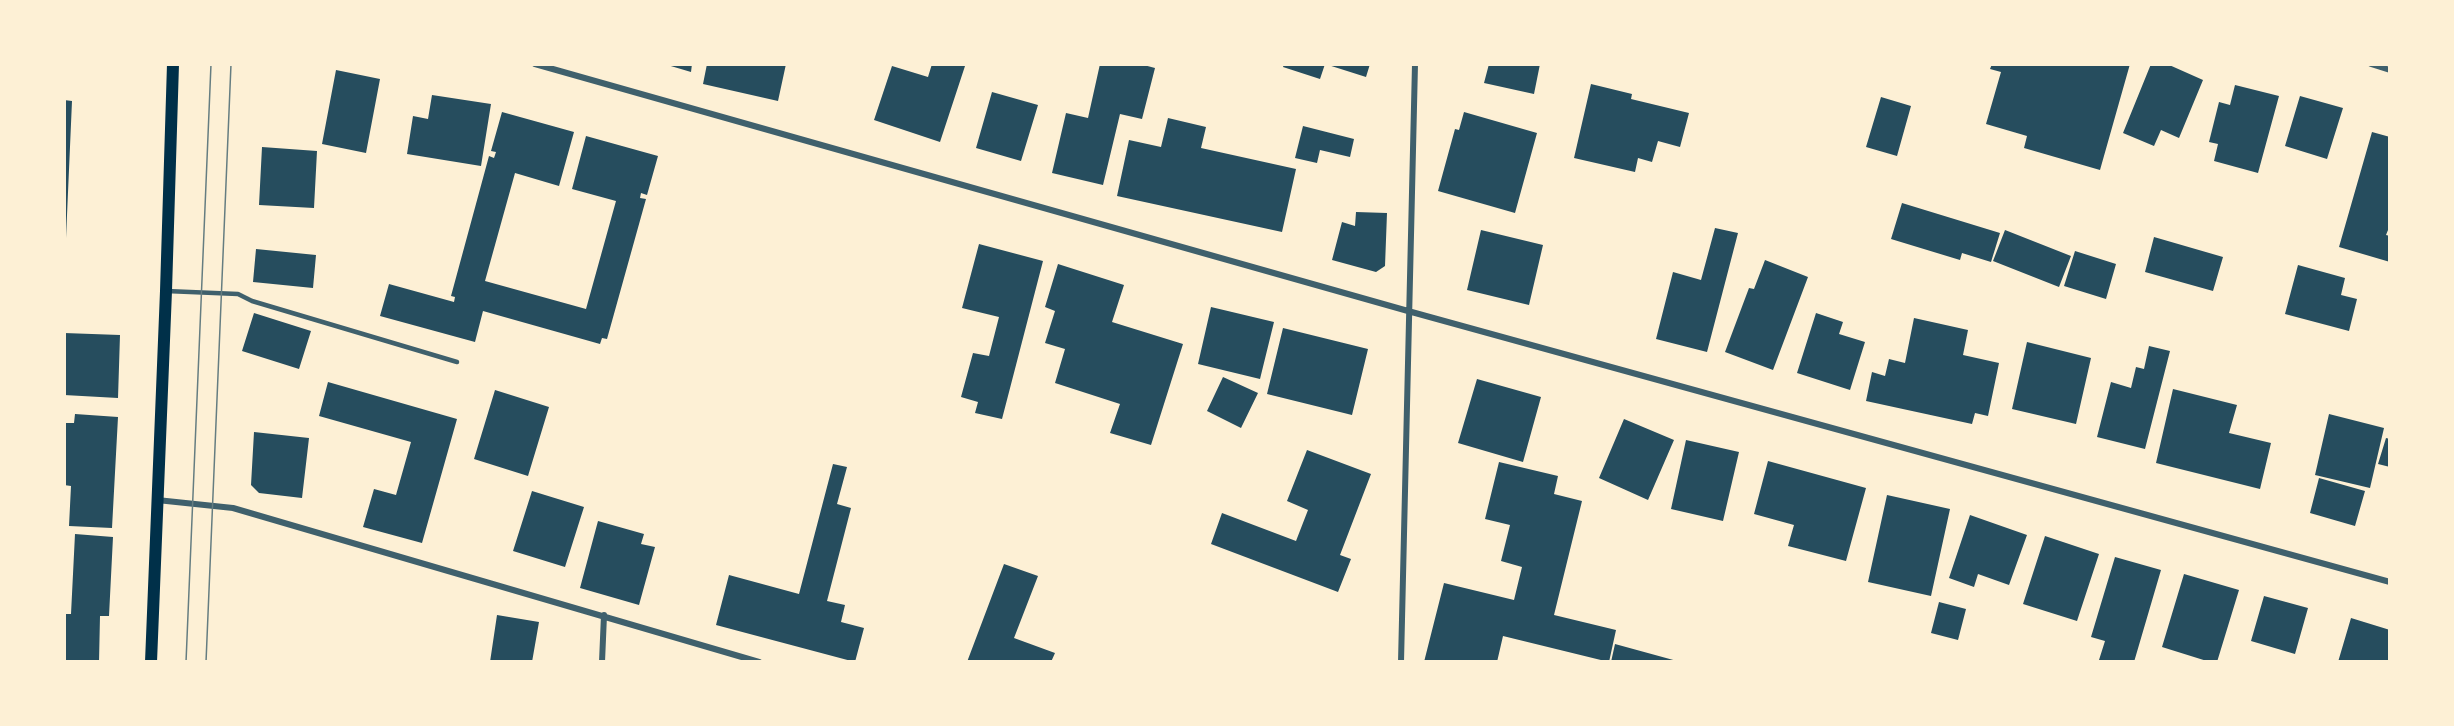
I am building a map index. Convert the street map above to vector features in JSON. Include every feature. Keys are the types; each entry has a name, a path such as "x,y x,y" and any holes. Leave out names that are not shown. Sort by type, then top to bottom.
{"main road":[{"path":"151,662 173,64"}],"street":[{"path":"535,64 1408,311 2390,582"},
{"path":"1401,662 1415,64"},
{"path":"2371,64 2390,70"},
{"path":"157,500 232,508 759,662"},
{"path":"602,662 604,615"}],"lane":[{"path":"166,291 238,294 252,301 457,362"}],"building":[{"path":"664,64 692,64 691,72"},
{"path":"707,64 786,64 778,101 703,84"},
{"path":"932,64 965,66 940,142 874,120 892,66 928,77"},
{"path":"1100,64 1140,64 1155,68 1142,119 1120,114 1103,185 1052,173 1066,113 1088,118"},
{"path":"1284,64 1325,64 1320,79 1283,67"},
{"path":"1325,64 1370,64 1366,77"},
{"path":"1489,64 1540,64 1534,94 1484,83"},
{"path":"1992,64 2130,64 2100,170 2024,148 2027,136 1986,124 2001,72 1990,69"},
{"path":"2151,64 2167,64 2203,80 2179,138 2161,130 2154,146 2123,133"},
{"path":"336,70 380,79 366,153 322,144"},
{"path":"1591,84 1632,94 1631,99 1689,113 1680,147 1658,141 1652,162 1638,158 1635,172 1574,158"},
{"path":"2235,85 2279,96 2258,173 2214,161 2218,144 2209,142 2219,102 2230,105"},
{"path":"992,92 1038,105 1021,161 976,148"},
{"path":"432,95 491,104 481,166 407,154 413,116 428,119"},
{"path":"2300,96 2343,108 2327,159 2285,146"},
{"path":"1881,97 1911,106 1897,156 1866,147"},
{"path":"64,100 72,101 66,238 64,238"},
{"path":"502,112 574,132 559,186 515,173 485,281 586,309 616,201 572,189 586,136 658,156 647,195 641,193 640,198 646,199 607,339 602,338 600,344 483,311 475,342 380,316 389,284 454,302 455,297 451,296 489,156 494,158 496,152 491,151"},
{"path":"1464,112 1537,133 1515,213 1438,191 1455,129 1459,130"},
{"path":"1168,118 1206,127 1201,148 1296,169 1282,232 1117,196 1129,140 1161,147"},
{"path":"1303,126 1354,139 1350,157 1320,150 1317,163 1295,158"},
{"path":"2372,132 2390,137 2390,225 2386,235 2390,236 2390,262 2339,247"},
{"path":"262,147 317,151 314,208 259,205"},
{"path":"1902,203 2000,233 1991,262 1962,253 1960,260 1891,239"},
{"path":"1356,212 1387,213 1385,266 1376,272 1332,260 1342,222 1355,226"},
{"path":"1715,228 1738,233 1707,352 1656,339 1673,272 1701,280"},
{"path":"1481,230 1543,245 1529,305 1467,290"},
{"path":"2005,230 2071,256 2059,287 1993,261"},
{"path":"2154,237 2223,257 2213,291 2145,272"},
{"path":"979,244 1043,261 1002,419 975,413 978,402 961,397 973,353 989,356 999,317 962,308"},
{"path":"256,249 316,255 313,288 253,282"},
{"path":"2075,251 2116,264 2106,299 2064,286"},
{"path":"1765,260 1808,277 1773,370 1725,352 1749,288 1754,289"},
{"path":"1058,264 1124,285 1112,322 1183,344 1151,445 1110,433 1120,404 1055,383 1065,349 1045,343 1055,311 1045,307"},
{"path":"2298,265 2345,278 2341,295 2357,299 2349,331 2285,314"},
{"path":"1211,307 1274,322 1260,379 1198,364"},
{"path":"254,313 311,331 299,369 242,351"},
{"path":"1816,313 1843,322 1839,334 1865,342 1850,390 1797,373"},
{"path":"1914,318 1968,330 1963,355 1999,363 1988,416 1975,413 1972,424 1866,401 1872,372 1885,376 1889,359 1905,363"},
{"path":"1283,328 1368,349 1352,415 1267,394"},
{"path":"64,333 120,335 118,398 64,395"},
{"path":"2027,342 2091,358 2076,424 2012,409"},
{"path":"2149,346 2170,351 2145,449 2097,437 2111,382 2131,388 2136,367 2144,369"},
{"path":"1223,377 1258,393 1241,428 1207,411"},
{"path":"1477,379 1541,397 1523,462 1458,443"},
{"path":"328,382 457,419 422,543 363,527 374,489 396,495 411,442 319,416"},
{"path":"2173,389 2237,405 2229,433 2271,443 2260,489 2156,463"},
{"path":"495,390 549,407 528,476 474,459"},
{"path":"75,414 118,417 112,528 69,526 71,486 64,485 64,423 74,423"},
{"path":"2329,414 2384,428 2370,488 2315,475"},
{"path":"1624,419 1674,440 1648,500 1599,478"},
{"path":"254,432 309,438 302,498 259,493 251,485"},
{"path":"2386,438 2390,439 2390,467 2378,464"},
{"path":"1686,440 1739,452 1723,521 1671,509"},
{"path":"1307,450 1371,474 1340,555 1351,559 1338,592 1211,544 1222,513 1296,541 1308,510 1287,501"},
{"path":"1768,461 1866,488 1846,561 1788,546 1794,525 1754,514"},
{"path":"1499,462 1558,476 1554,494 1582,501 1554,615 1616,630 1609,662 1503,636 1497,662 1424,662 1444,583 1514,600 1522,567 1501,561 1510,525 1485,519"},
{"path":"833,464 847,467 837,504 851,508 827,601 845,605 841,622 864,628 855,662 716,625 729,575 799,594"},
{"path":"2319,478 2365,491 2355,526 2310,513"},
{"path":"532,491 584,507 565,567 513,551"},
{"path":"1887,495 1950,509 1931,596 1868,582"},
{"path":"1970,515 2027,535 2009,585 1978,574 1974,587 1949,578"},
{"path":"598,521 644,534 641,544 655,547 639,605 580,588"},
{"path":"75,534 113,537 109,616 100,616 99,662 64,662 64,614 71,614"},
{"path":"2045,536 2099,554 2077,621 2023,604"},
{"path":"2115,557 2161,570 2134,662 2099,660 2105,641 2091,637"},
{"path":"1004,564 1038,576 1014,638 1055,653 1051,662 967,662"},
{"path":"2184,574 2239,590 2217,662 2210,662 2162,647"},
{"path":"2264,596 2308,608 2295,654 2251,641"},
{"path":"1939,602 1966,609 1958,640 1931,633"},
{"path":"497,615 539,622 532,662 490,662"},
{"path":"2351,618 2390,630 2390,662 2338,662"},
{"path":"1615,644 1677,661 1677,662 1611,662"}],"tram line":[{"path":"186,662 211,64"},
{"path":"206,662 231,64"}]}
